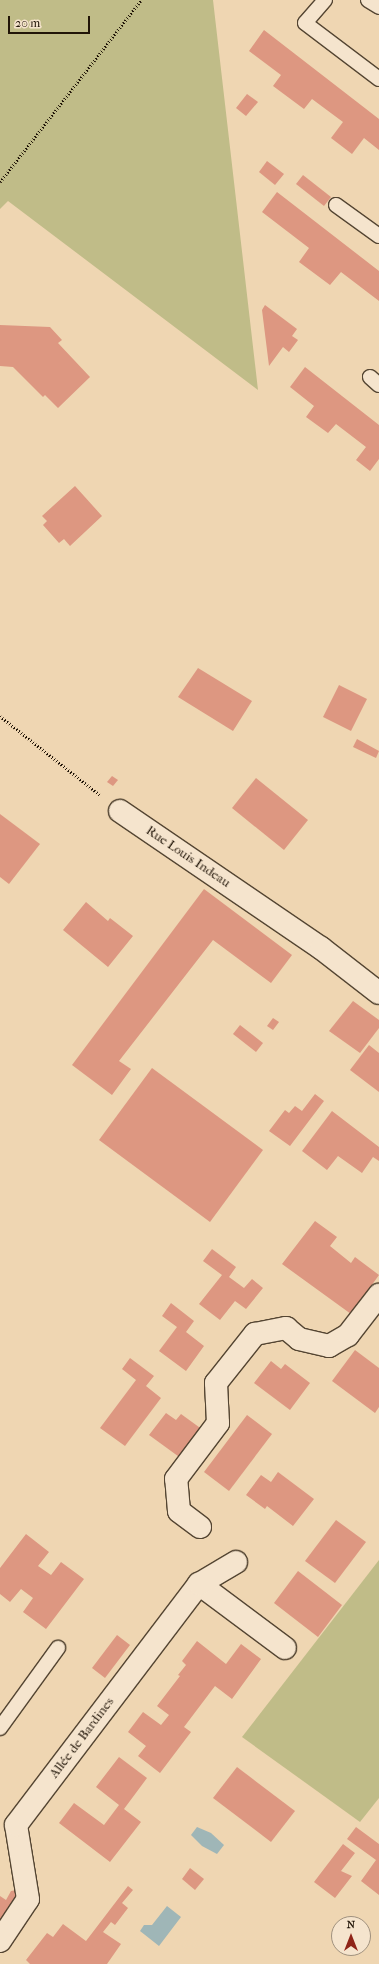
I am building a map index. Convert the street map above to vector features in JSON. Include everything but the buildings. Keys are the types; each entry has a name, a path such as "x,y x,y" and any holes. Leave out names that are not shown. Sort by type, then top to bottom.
{"street":[{"name":"Rue Louis Indeau","path":"120,811 321,948 379,993"},
{"path":"200,1527 179,1511 176,1479 218,1423 216,1383 255,1334 286,1328 299,1339 329,1346 348,1335 379,1295"},
{"name":"Allée de Bardines","path":"0,1942 28,1899 16,1825 199,1584 236,1562"},
{"path":"199,1584 285,1648"}],"lane":[{"path":"325,0 305,23 379,78"},
{"path":"368,0 379,7"},
{"path":"336,204 379,236"},
{"path":"0,1728 58,1648"}],"path":[{"path":"0,182 141,0"},
{"path":"0,716 120,811"}],"shaded area":[{"path":"0,0 213,0 258,390 8,201 0,209"},
{"path":"379,1560 379,1798 360,1822 242,1737"}],"water":[{"path":"197,1827 211,1833 224,1845 217,1854 202,1846 191,1835"},
{"path":"167,1906 181,1917 159,1946 140,1931 144,1925 152,1925"}]}
